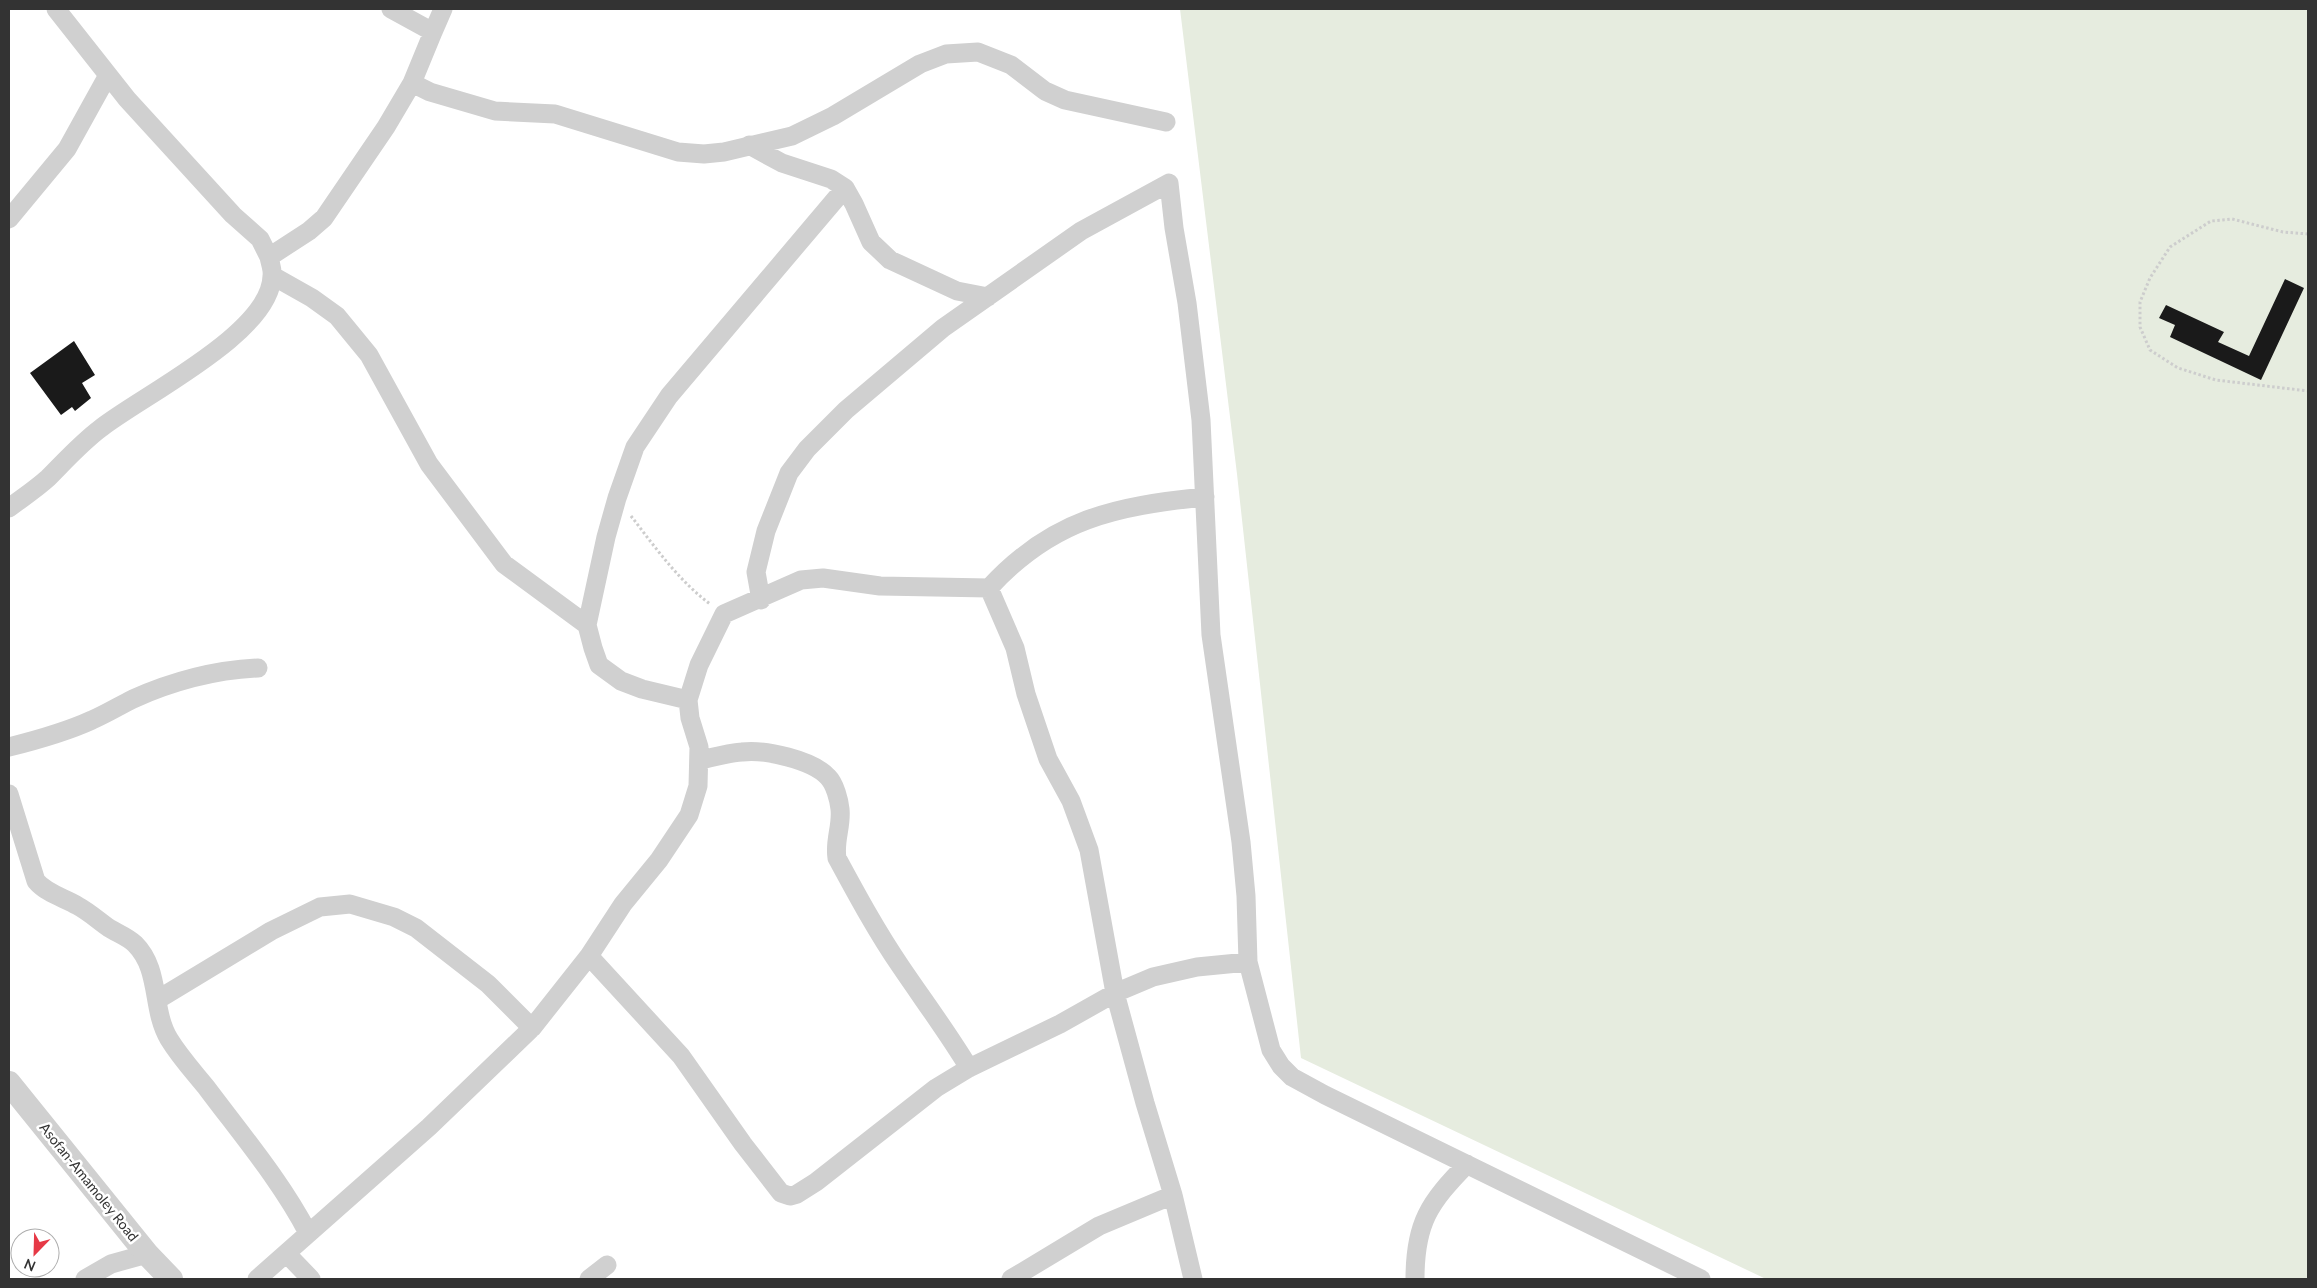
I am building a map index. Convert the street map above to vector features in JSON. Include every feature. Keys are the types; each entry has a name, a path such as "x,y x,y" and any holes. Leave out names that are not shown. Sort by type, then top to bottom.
{"street":[{"path":"9,508 47,478 101,428 144,397 178,378 242,329 264,302 273,276 269,257 260,239 233,216 169,148 56,9"},
{"path":"391,9 433,32"},
{"path":"269,257 309,231 324,218 386,128 412,83 443,9"},
{"path":"412,83 430,92 462,103 495,111 555,114 678,152 704,154 724,152 792,136 833,116 920,64 946,54 978,52 1012,65 1044,91 1065,100 1166,122"},
{"path":"9,219 67,149 108,75"},
{"path":"749,145 782,163 832,179 845,188 871,242 890,260 957,291 988,297"},
{"path":"761,600 756,572 766,531 790,473 807,449 846,410 935,335 1081,231 1169,183 1174,228 1187,303 1201,420 1211,635 1240,842 1246,896 1248,962 1271,1050 1280,1066 1292,1077 1325,1096 1701,1279"},
{"path":"688,700 621,681 599,665 587,625 606,537 617,498 635,447 669,396 845,188"},
{"path":"273,276 312,298 337,316 370,355 429,464 504,564 587,625"},
{"path":"257,1279 429,1127 532,1028 589,956 623,904 659,860 689,815 698,786 700,747 690,718 688,700 699,665 724,614 761,600 801,580 823,578 880,586 989,588 1029,550 1057,532 1106,513 1155,502 1205,497"},
{"path":"989,588 1015,648 1026,694 1048,759 1071,801 1089,850 1115,993 1145,1103 1173,1195 1193,1279"},
{"path":"9,746 59,733 92,720 134,699 170,686 226,670 258,668"},
{"path":"700,760 743,751 761,752 787,756 828,777 837,794 840,810 836,849 837,858 866,912 969,1068"},
{"path":"9,794 36,881 41,887 78,905 134,943 146,958 154,978 157,1000 168,1036 182,1059 266,1167 297,1212 308,1233"},
{"path":"157,1000 272,931 320,907 350,904 394,917 416,928 488,984 532,1028"},
{"path":"589,956 681,1056 773,1183 781,1193 790,1196 797,1194 816,1182 936,1088 969,1068 1060,1024 1115,993 1153,977 1197,967 1248,962"},
{"name":"Asofan-Amamoley Road","path":"9,1083 147,1254 171,1279"},
{"path":"1414,1279 1415,1260 1422,1224 1429,1207 1466,1164"},
{"path":"1011,1279 1050,1254 1100,1226 1173,1195"},
{"path":"86,1279 111,1264 147,1254"},
{"path":"287,1254 311,1279"},
{"path":"589,1279 606,1265"}],"path":[{"path":"2308,234 2283,232 2232,219 2211,221 2170,247 2150,278 2140,302 2140,327 2150,350 2178,368 2216,380 2308,391"},
{"path":"617,498 653,547 673,569 701,597 724,614"}],"shaded area":[{"path":"1180,9 2308,9 2308,1279 1766,1279 1301,1058 1237,474"}],"building":[{"path":"2285,279 2304,288 2261,380 2170,337 2175,325 2159,318 2166,305 2224,332 2218,342 2249,356"},
{"path":"74,341 95,375 82,383 91,398 75,411 72,407 61,415 30,373"}]}
